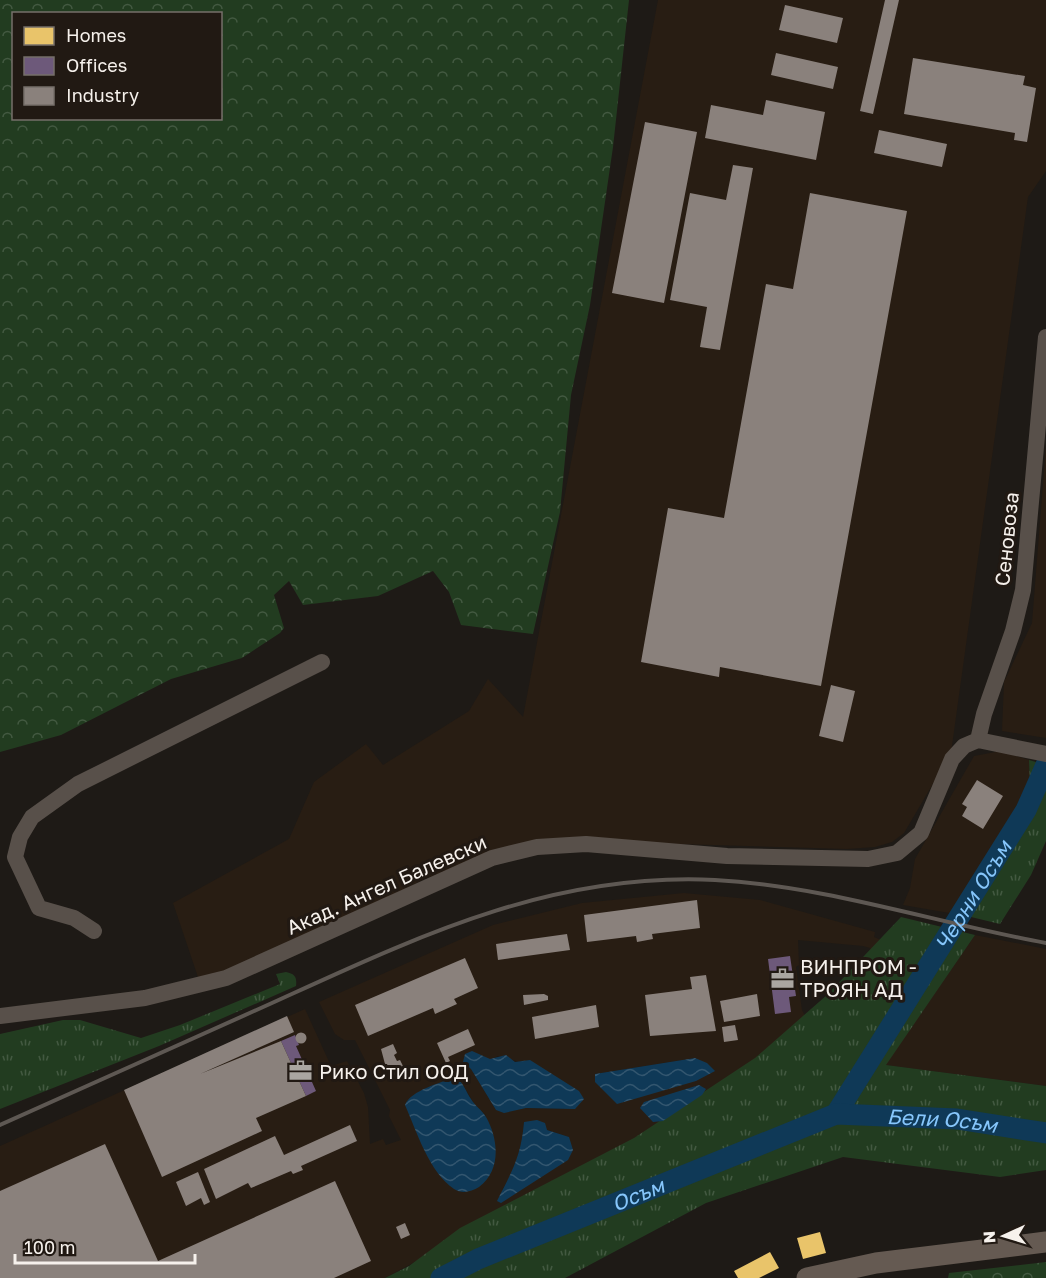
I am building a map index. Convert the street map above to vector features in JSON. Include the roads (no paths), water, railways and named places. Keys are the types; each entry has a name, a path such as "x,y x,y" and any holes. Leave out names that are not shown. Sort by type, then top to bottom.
{"main road":[{"path":"807,1278 876,1263 1046,1242"}],"street":[{"name":"Сеновоза","path":"978,740 984,714 1013,631 1023,590 1046,337"},
{"path":"94,931 74,918 39,908 15,857 20,837 32,817 78,784 322,662"},
{"path":"978,740 1038,752"},
{"name":"Акад. Ангел Балевски","path":"0,1016 144,998 226,978 492,858 537,847 586,844 728,856 868,859 897,853 921,833 952,759 964,746 978,740"}],"water":[{"path":"472,1051 490,1059 506,1055 515,1062 530,1060 579,1091 584,1099 575,1109 526,1108 504,1113 496,1110 471,1069 463,1062 465,1054"},
{"path":"695,1058 707,1063 715,1071 696,1081 617,1104 595,1082 595,1074"},
{"path":"455,1077 486,1117 493,1135 496,1155 491,1173 486,1180 479,1187 466,1192 454,1189 437,1172 405,1105 413,1095 420,1091"},
{"path":"699,1085 706,1089 702,1095 663,1121 653,1122 640,1108 644,1102"},
{"path":"537,1120 545,1123 547,1130 569,1137 573,1150 568,1160 501,1203 497,1201 518,1154 524,1122"}],"waterway":[{"name":"Черни Осъм","path":"836,1114 1026,810 1046,765"},
{"name":"Осъм","path":"441,1278 478,1259 836,1114 957,1119 1046,1133"}],"railway":[{"path":"0,1125 326,978 433,933 541,898 597,887 655,880 715,880 757,884 840,897 1046,943"}],"place":[{"name":"ВИНПРОМ - ТРОЯН АД","path":"782,978"},
{"name":"Рико Стил ООД","path":"301,1071"}],"water label":[{"name":"Бели Осъм","path":"941,1121"}]}
